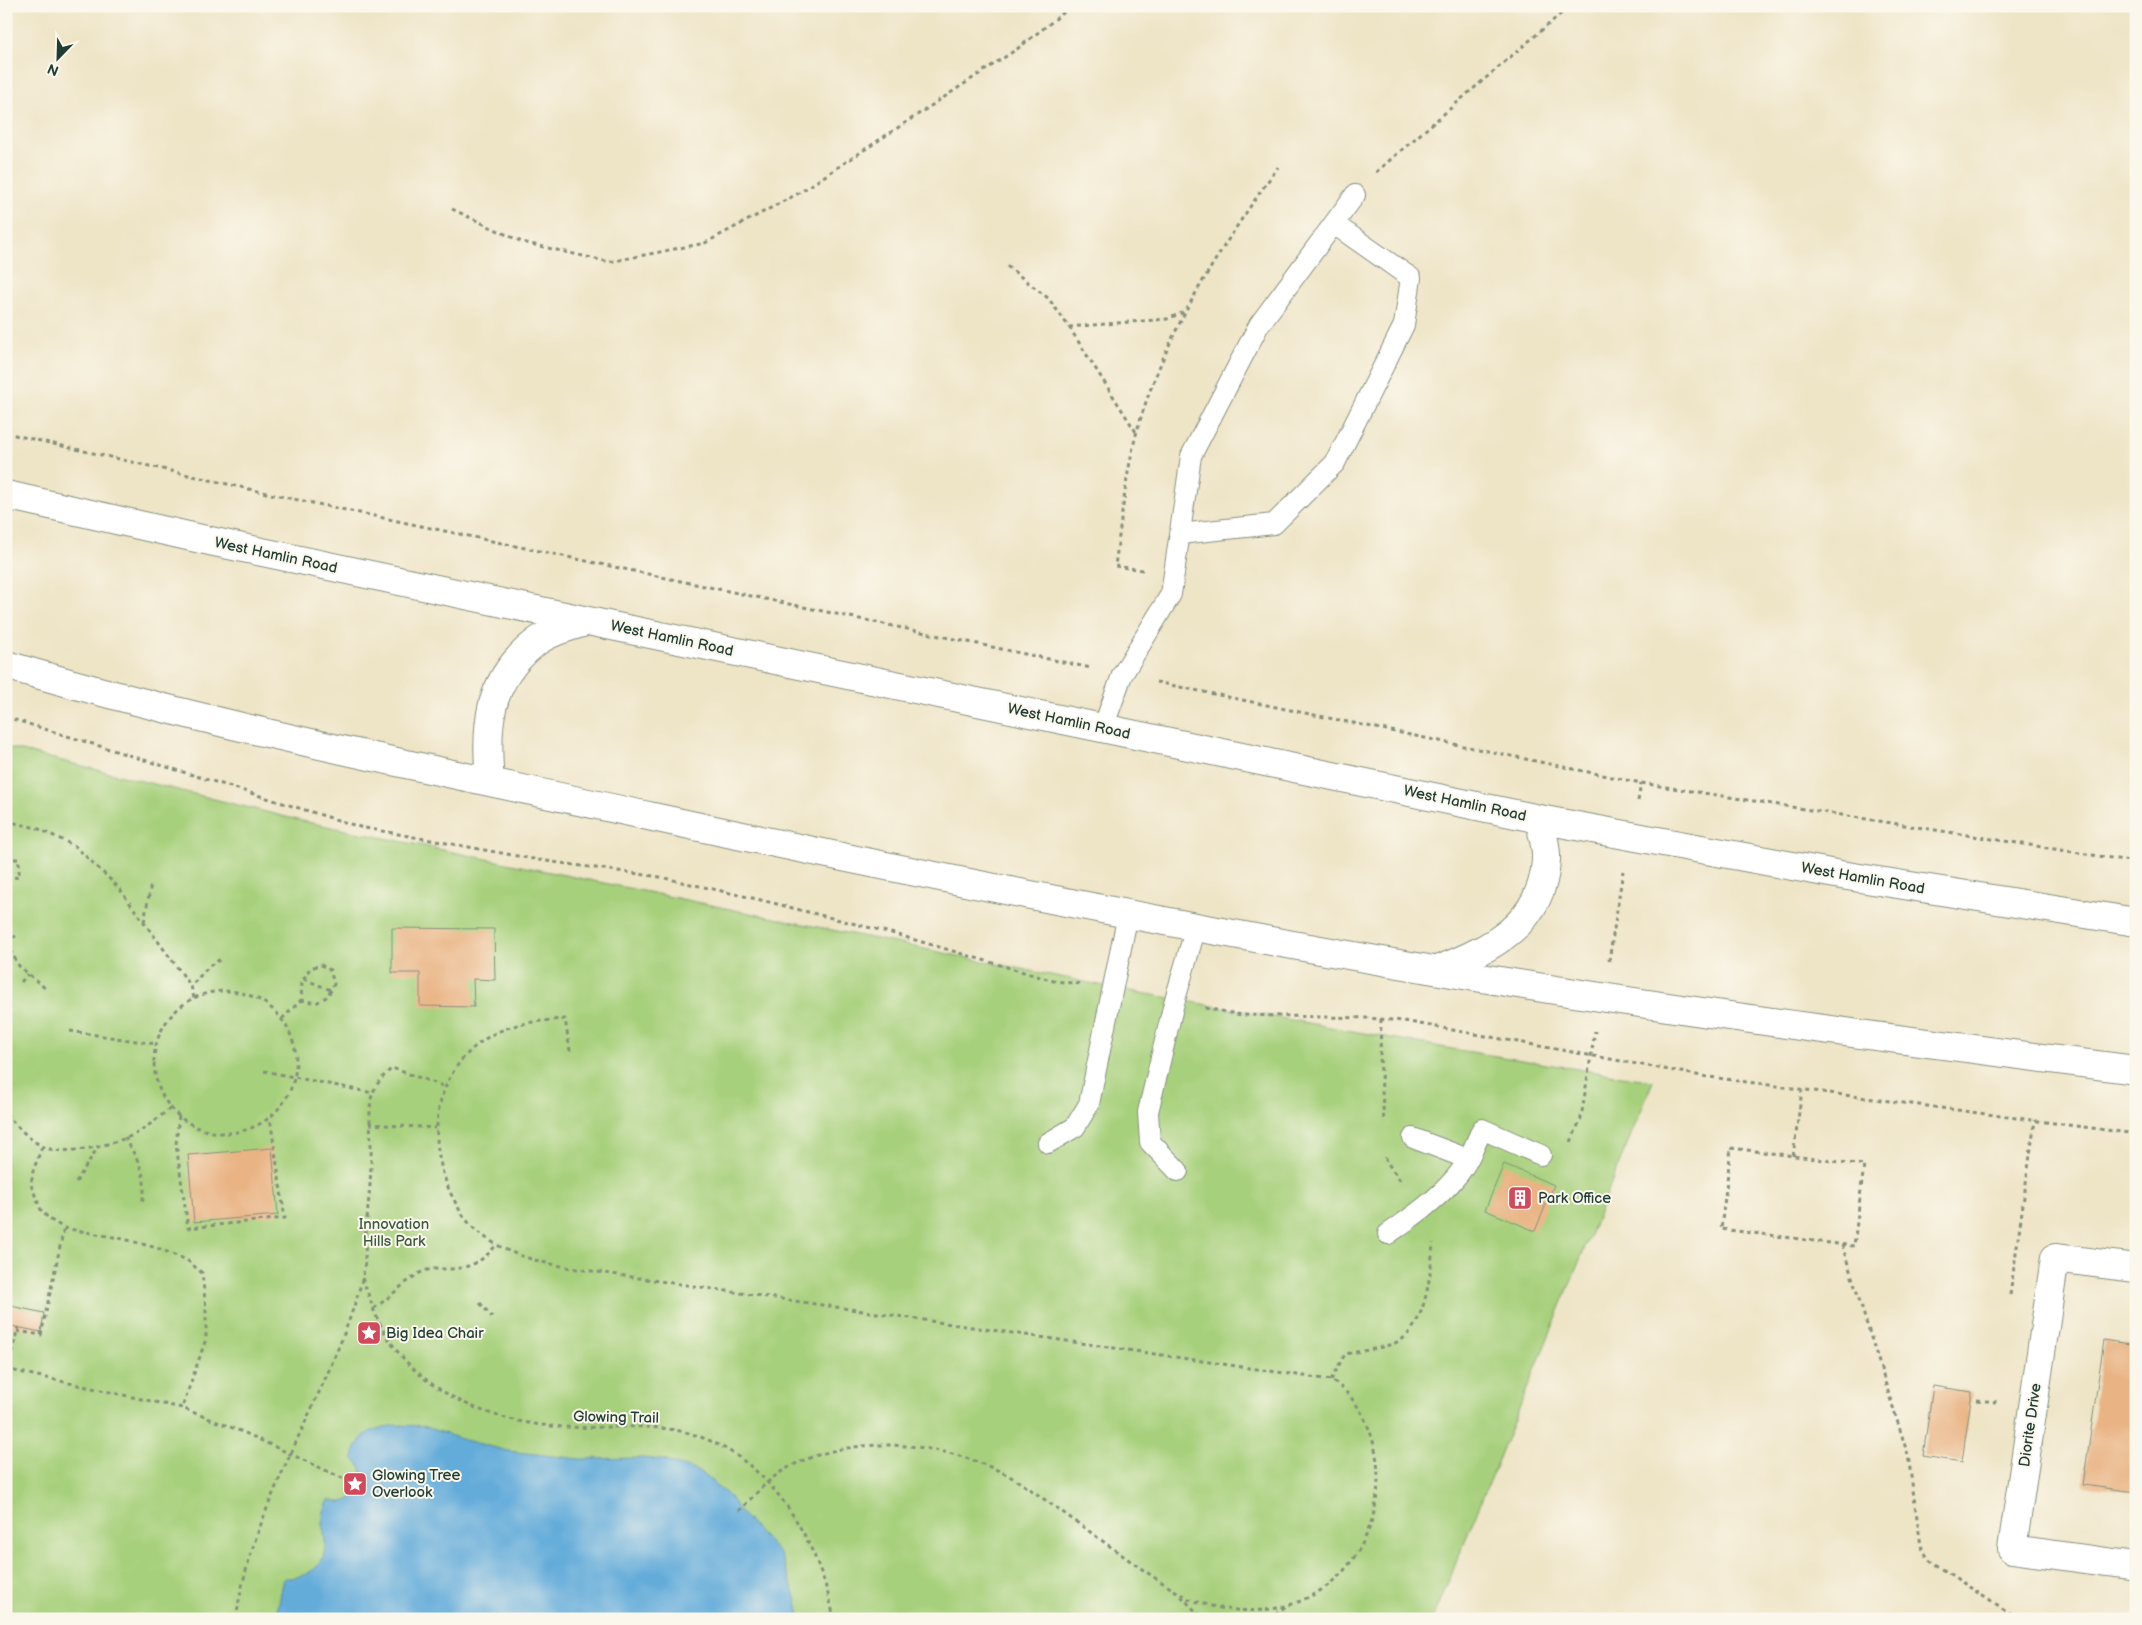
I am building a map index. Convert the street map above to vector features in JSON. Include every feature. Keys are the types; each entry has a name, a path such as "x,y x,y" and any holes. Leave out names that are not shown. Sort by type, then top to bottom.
{"main road":[{"name":"West Hamlin Road","path":"6,495 220,543 588,621 1539,819 1841,875 2136,922"},
{"path":"490,782 487,749 488,722 493,702 504,679 517,661 536,642 560,630 588,621"},
{"path":"6,665 125,700 368,757 917,872 1196,927 1438,970 1718,1014 2136,1070"},
{"path":"1438,970 1492,946 1511,932 1528,914 1539,895 1547,858 1539,819"},
{"name":"Diorite Drive","path":"2136,1268 2055,1258 2012,1549 2136,1566"}],"lane":[{"path":"1103,728 1122,675 1171,594 1191,456 1259,326 1355,195"},
{"path":"1179,534 1274,524 1335,464 1404,325 1411,278 1334,224"},
{"path":"1048,1143 1075,1127 1090,1104 1128,914"},
{"path":"1178,1171 1150,1142 1148,1112 1174,1003 1196,927"},
{"path":"1388,1234 1428,1204 1456,1177 1468,1160 1482,1129 1541,1155"},
{"path":"1413,1138 1468,1160"}],"path":[{"path":"452,209 522,242 608,262 705,242 799,193 1017,50 1072,6"},
{"path":"1355,195 1372,175 1570,6"},
{"path":"1174,574 1115,566 1137,432 1155,374 1185,311 1250,206 1278,167"},
{"path":"1007,266 1048,298 1137,432"},
{"path":"1069,327 1167,319 1185,311"},
{"path":"6,433 275,496 1642,783 2136,862"},
{"path":"6,717 360,827 539,860 660,878 761,900 895,934 1054,981 1114,988"},
{"path":"1637,807 1642,783"},
{"path":"6,821 37,828 75,846 118,888 191,986 194,998"},
{"path":"6,859 19,859 19,877 6,878"},
{"path":"1608,969 1623,868"},
{"path":"144,922 151,884"},
{"path":"16,936 6,942 19,966 46,989"},
{"path":"191,986 209,966 221,958"},
{"path":"282,1019 301,1000 302,982 310,968 321,965 330,970 334,984 328,996 316,1003 301,1000"},
{"path":"20,982 28,974"},
{"path":"304,978 331,990"},
{"path":"212,992 232,992 251,996 268,1005 282,1019 292,1036 296,1056 295,1076 287,1099 270,1118 253,1128 234,1133 215,1132 196,1127 179,1116 171,1108 159,1089 154,1067 156,1044 164,1026 177,1010 194,998 212,992"},
{"path":"1174,1003 1242,1015 1367,1018 1404,1021 1702,1076 2136,1134"},
{"path":"570,1051 565,1019 520,1024 502,1029 476,1046 457,1066 446,1087 439,1107 436,1128 438,1158 444,1179 453,1198 462,1214 476,1230 513,1255 571,1268 1331,1380 1342,1387 1369,1427 1379,1474 1377,1499 1371,1525 1359,1550 1342,1572 1318,1592 1287,1605 1262,1610 1233,1611 1210,1607 1174,1591"},
{"path":"1541,1155 1568,1150 1581,1118 1596,1025"},
{"path":"70,1031 156,1044"},
{"path":"236,1619 245,1567 290,1453 344,1334 362,1278 372,1148 370,1124 373,1093 380,1079 392,1068 446,1087"},
{"path":"264,1071 373,1093"},
{"path":"1794,1156 1802,1090"},
{"path":"6,1114 23,1132 42,1147 58,1152 99,1146 136,1133 171,1108"},
{"path":"179,1116 176,1144 188,1228 285,1218 270,1118"},
{"path":"2009,1303 2035,1120"},
{"path":"370,1124 436,1128"},
{"path":"125,1137 143,1174 146,1188 142,1204"},
{"path":"76,1182 99,1146"},
{"path":"42,1147 33,1171 31,1185 41,1210 49,1219 64,1228 124,1238 157,1248 186,1260 202,1273 206,1309 206,1339 182,1408"},
{"path":"1731,1148 1864,1165 1854,1246 1842,1245 1721,1229 1731,1148"},
{"path":"6,1376 17,1329 41,1335 64,1228"},
{"path":"1331,1380 1345,1354 1396,1343 1416,1326 1431,1275 1433,1242"},
{"path":"374,1308 419,1273 431,1269 450,1269 467,1266 483,1261 496,1245"},
{"path":"1842,1245 1908,1455 1921,1546 1929,1560 2017,1619"},
{"name":"Glowing Trail","path":"362,1278 387,1336 407,1362 435,1387 467,1405 516,1420 563,1427 644,1426 681,1432 699,1437 732,1453 768,1482 792,1513 812,1547 828,1589 834,1619"},
{"path":"480,1303 492,1317"},
{"path":"8,1370 182,1408 290,1453 355,1484"},
{"path":"1977,1400 1995,1402 1997,1392"},
{"path":"739,1511 768,1482 784,1470 818,1456 863,1447 906,1446 971,1460 1011,1478 1174,1591 1203,1619"},
{"path":"1268,1619 1287,1605"}],"green space":[{"name":"Innovation Hills Park","path":"6,747 302,821 1114,988 1452,1049 1653,1081 1433,1619 6,1619"}],"water":[{"path":"396,1425 423,1426 461,1439 508,1451 580,1459 642,1458 663,1460 701,1472 730,1497 739,1511 780,1554 796,1597 801,1619 280,1619 276,1617 284,1578 299,1577 312,1571 324,1554 323,1516 329,1500 347,1501 359,1489 362,1472 353,1458 359,1442 367,1433 373,1430"}],"building":[{"path":"392,928 494,929 495,980 473,979 474,1007 420,1006 420,973 392,973"},
{"path":"272,1148 278,1215 194,1222 188,1155"},
{"name":"Park Office","path":"1504,1164 1554,1185 1535,1231 1485,1210"},
{"path":"6,1305 44,1313 41,1332 6,1325"},
{"path":"2104,1340 2136,1345 2136,1492 2083,1485"},
{"path":"1933,1386 1972,1392 1962,1462 1923,1456"}],"place":[{"name":"Park Office","path":"1520,1198"},
{"name":"Big Idea Chair","path":"369,1333"},
{"name":"Glowing Tree Overlook","path":"355,1484"}]}
